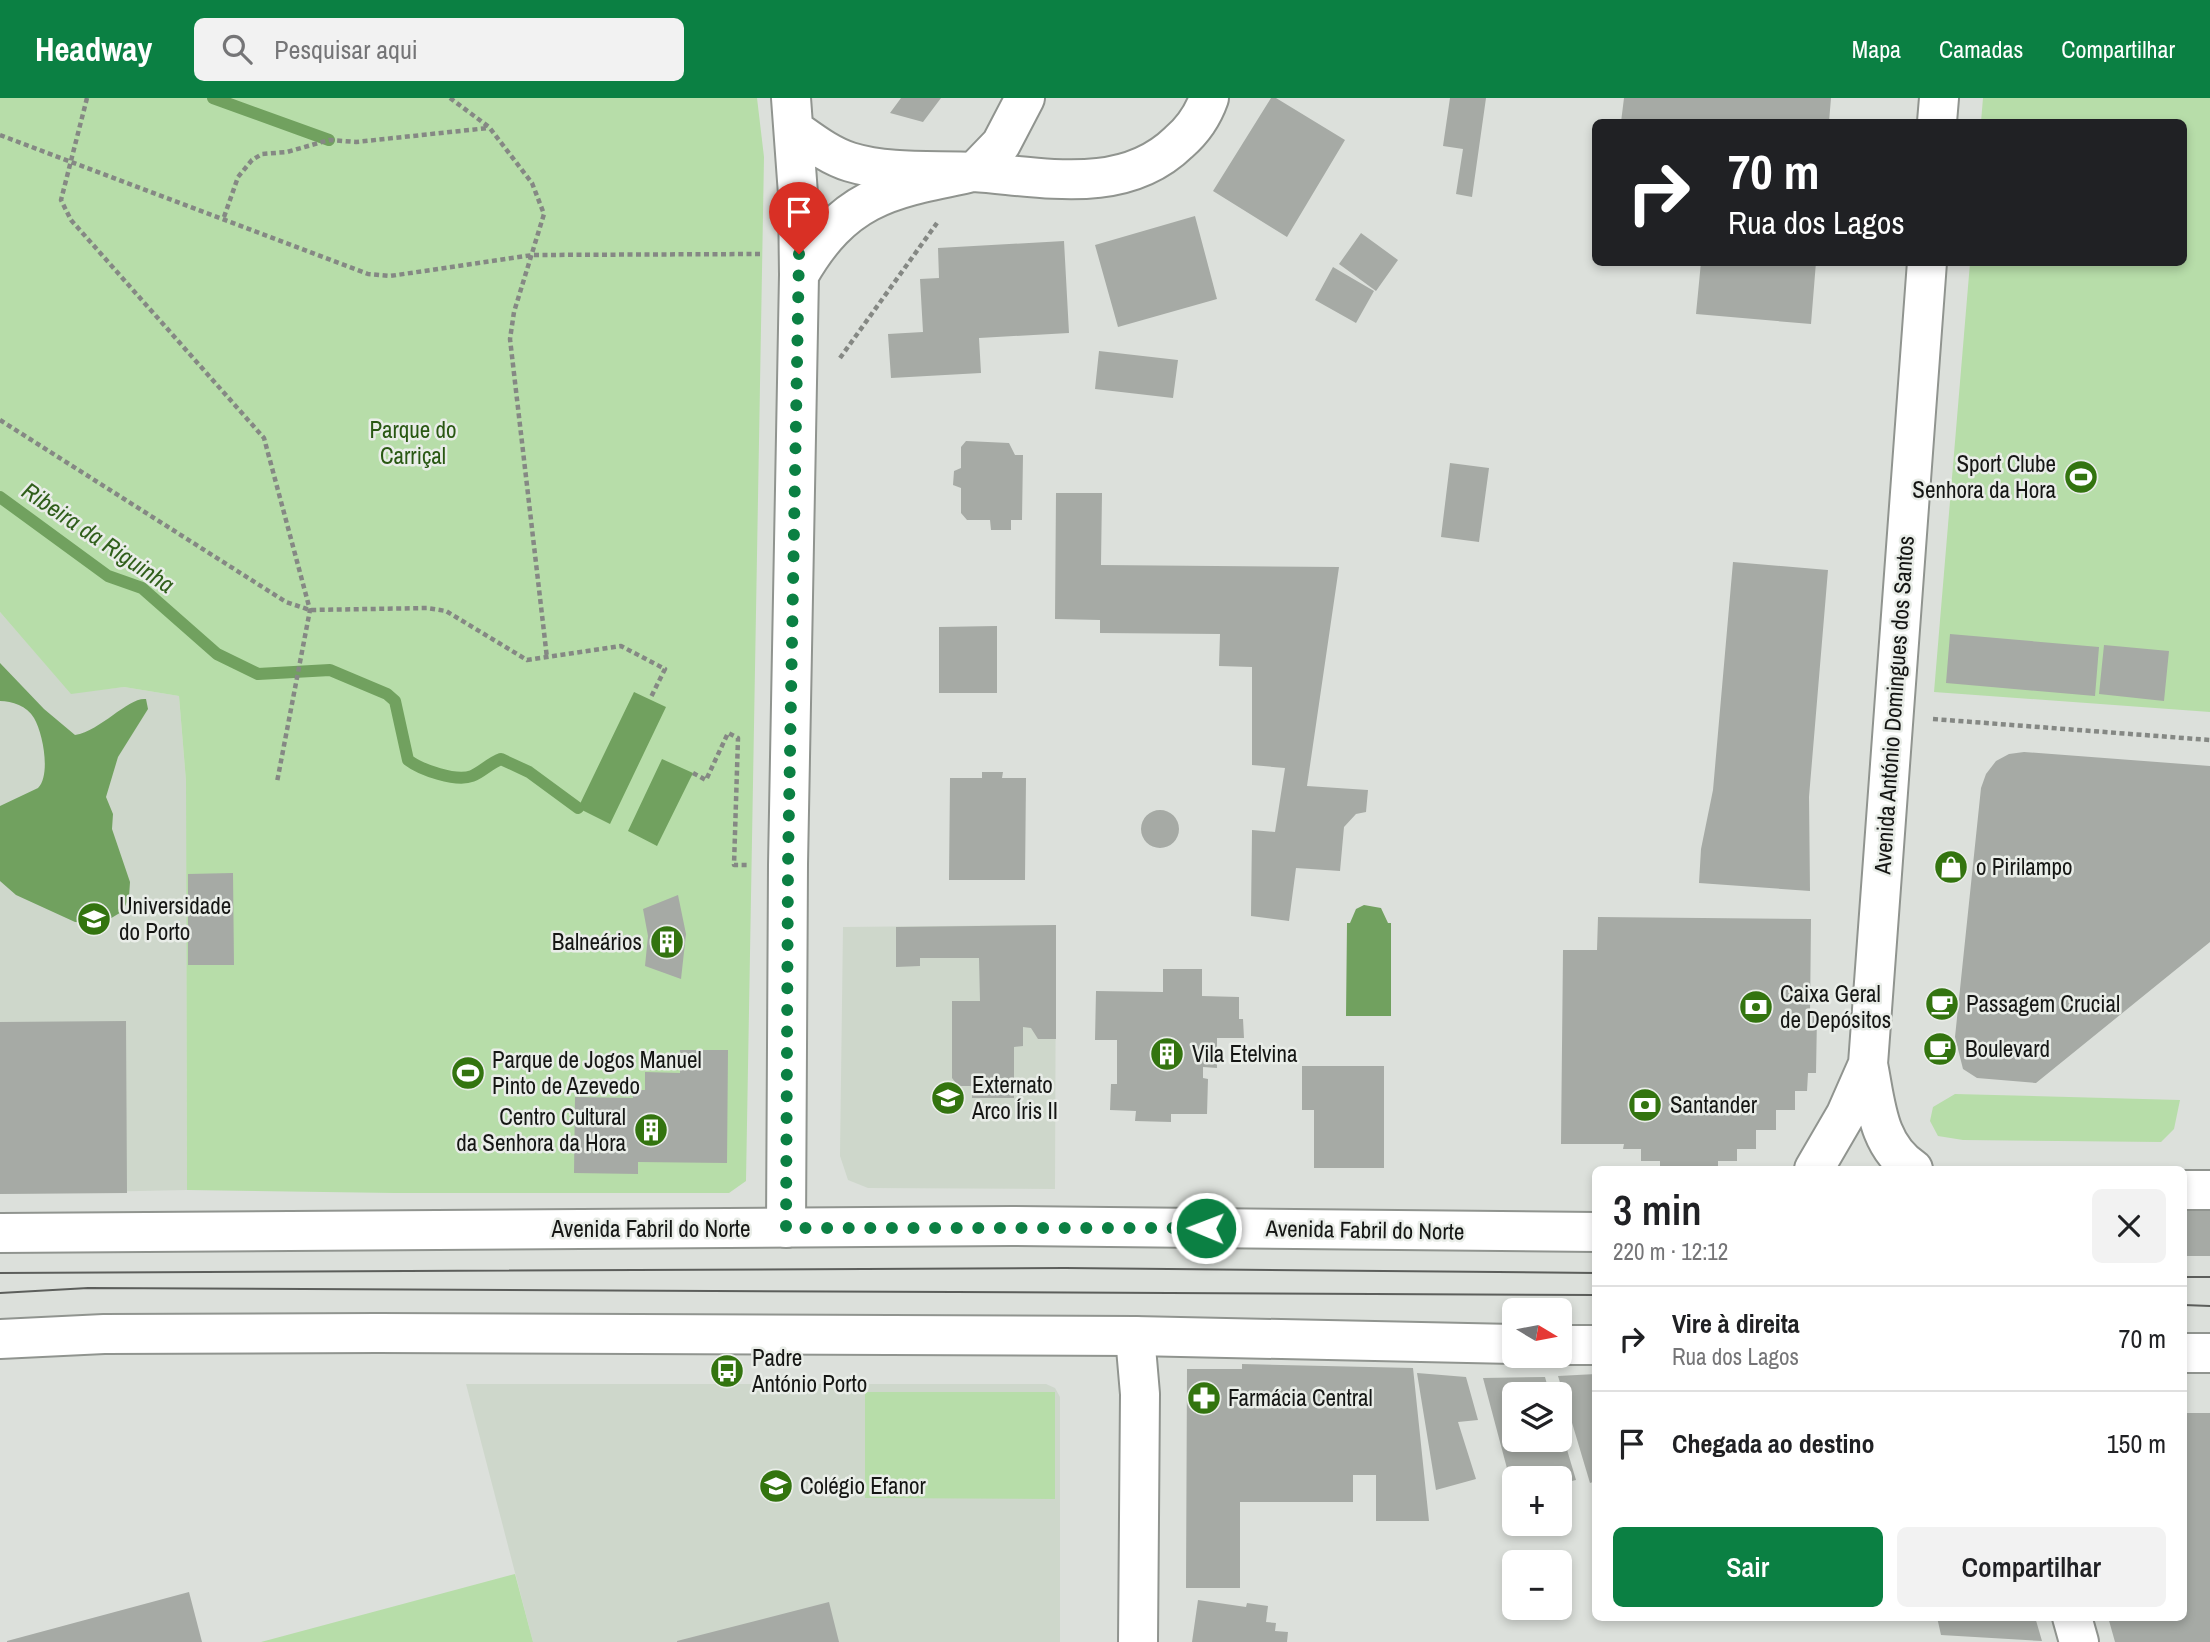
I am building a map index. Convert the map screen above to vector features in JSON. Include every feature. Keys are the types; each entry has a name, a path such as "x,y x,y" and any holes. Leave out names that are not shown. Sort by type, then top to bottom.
{"street":[{"path":"799,275 826,233 850,212 901,187 974,172 1001,144 1025,98"},
{"path":"793,114 820,148 849,162 882,169 1102,178 1136,171 1161,160 1191,131 1209,98"},
{"path":"1937,119 1939,98"},
{"path":"786,1228 788,864 799,275 793,114"},
{"name":"Avenida António Domingues dos Santos","path":"1868,1064 1927,266"},
{"path":"1816,1166 1846,1114 1868,1064"},
{"path":"1868,1064 1880,1123 1890,1149 1910,1166"},
{"path":"2187,1190 2210,1190"},
{"name":"Avenida Fabril do Norte","path":"0,1233 1012,1226 1592,1232"},
{"path":"0,1339 104,1334 378,1332 1135,1336 1502,1344"},
{"path":"1135,1336 1140,1394 1138,1642"},
{"path":"1572,1345 1592,1345"},
{"path":"2187,1353 2210,1353"},
{"path":"2073,1621 2079,1642"}],"path":[{"path":"87,98 61,200 71,220 264,438 310,610 277,782"},
{"path":"450,98 489,128 532,183 544,214 514,312 511,364 547,658"},
{"path":"224,217 238,177 252,160 262,154 288,152 329,140 356,142 489,128"},
{"path":"0,135 71,159 368,274 390,276 533,255 762,254"},
{"path":"837,363 974,172"},
{"path":"0,420 286,602 310,610 437,609 459,618 519,657 547,658 621,646 665,669 650,699"},
{"path":"1894,716 2210,740"},
{"path":"693,773 706,780 728,733 738,738 736,816"}],"shaded area":[{"name":"Universidade do Porto","path":"0,612 71,693 124,687 179,696 186,781 187,1190 0,1194"},
{"path":"0,663 44,709 75,735 95,727 131,703 146,699 148,709 118,757 106,797 113,814 112,829 130,882 129,897 123,911 103,923 75,922 16,895 0,881 0,806 38,788 42,782 45,764 43,743 34,718 19,705 0,701"},
{"path":"634,692 666,707 610,824 578,808"},
{"path":"662,759 693,773 657,846 628,831"},
{"path":"1364,905 1381,908 1388,923 1391,923 1391,1016 1346,1016 1347,923 1350,923 1356,909"},
{"name":"Externato Arco Íris II","path":"1056,925 1055,1189 868,1188 848,1180 840,1156 843,927"},
{"name":"Colégio Efanor","path":"466,1384 1046,1384 1055,1388 1060,1397 1060,1642 533,1642"}],"green space":[{"name":"Parque do Carriçal","path":"0,98 757,98 764,157 746,1181 729,1193 187,1190 186,781 179,696 124,687 71,694 0,612"},
{"name":"Sport Clube Senhora da Hora","path":"1983,98 2210,98 2210,712 1934,692 1970,266 2187,266 2187,119 1981,119"},
{"path":"1955,1094 2180,1100 2174,1129 2161,1142 1963,1140 1938,1136 1930,1121 1933,1107"},
{"path":"865,1392 1055,1392 1055,1499 865,1498"},
{"path":"515,1574 533,1642 261,1642"}],"building":[{"path":"901,98 941,98 923,122 890,113"},
{"path":"1271,98 1276,98 1345,140 1287,237 1213,191"},
{"path":"1450,98 1486,98 1472,197 1456,194 1463,149 1443,146"},
{"path":"1624,98 1831,98 1829,119 1621,119"},
{"path":"1195,216 1217,299 1118,327 1095,245"},
{"path":"1361,233 1398,260 1376,291 1339,264"},
{"path":"1064,241 1069,333 979,338 981,373 891,378 888,334 923,332 920,279 939,278 938,248"},
{"path":"1701,266 1816,266 1811,324 1696,314"},
{"path":"1333,267 1374,291 1356,323 1315,300"},
{"path":"1099,351 1178,360 1173,398 1095,389"},
{"path":"966,441 1009,443 1015,455 1023,455 1022,520 1011,520 1011,530 991,530 990,520 967,520 961,513 961,488 953,485 954,471 961,468 961,447"},
{"path":"1450,463 1489,468 1479,542 1441,537"},
{"path":"1056,493 1102,493 1101,565 1339,567 1307,786 1368,790 1366,812 1356,814 1344,827 1340,871 1296,868 1289,921 1251,916 1252,830 1275,832 1285,768 1252,765 1252,667 1219,666 1220,634 1100,633 1100,620 1055,619"},
{"path":"1733,562 1828,570 1809,797 1810,891 1699,883 1701,849 1713,790"},
{"path":"997,626 997,693 939,693 939,627"},
{"path":"1950,634 2099,647 2095,696 1946,683"},
{"path":"2104,645 2169,651 2164,701 2099,694"},
{"path":"2024,752 2210,766 2210,942 2036,1083 1977,1078 1963,1069 1955,1037 1981,788 1986,774 1996,761 2009,754"},
{"path":"982,772 1003,772 1002,778 1026,778 1025,880 949,880 950,778 982,778"},
{"path":"1160,810 1174,815 1179,829 1174,843 1160,848 1146,843 1141,829 1146,815"},
{"path":"233,873 234,965 188,965 188,874"},
{"name":"Balneários","path":"678,895 686,934 681,979 645,966 648,936 643,909"},
{"path":"1598,917 1811,919 1810,1016 1817,1016 1816,1073 1808,1073 1807,1091 1795,1091 1795,1110 1776,1110 1776,1130 1756,1130 1756,1149 1737,1149 1737,1161 1718,1161 1718,1166 1660,1166 1660,1161 1641,1161 1641,1149 1623,1149 1624,1144 1561,1144 1563,950 1597,950"},
{"path":"1056,925 1056,1039 1038,1039 1031,1028 1023,1027 1023,1046 1014,1047 1014,1098 972,1098 972,1086 958,1086 952,1078 952,1001 980,1001 979,958 920,958 920,966 896,967 896,927"},
{"name":"Vila Etelvina","path":"1163,969 1202,969 1202,996 1239,997 1239,1019 1243,1019 1244,1038 1217,1038 1217,1068 1203,1067 1203,1078 1208,1079 1207,1114 1171,1114 1171,1122 1135,1121 1136,1111 1110,1110 1111,1084 1117,1084 1117,1040 1095,1040 1096,991 1163,992"},
{"path":"126,1021 127,1193 0,1194 0,1022"},
{"name":"Centro Cultural da Senhora da Hora","path":"680,1050 728,1050 727,1163 638,1162 638,1174 574,1173 575,1097 633,1098 632,1090 645,1090 645,1072 680,1073"},
{"path":"1302,1066 1384,1066 1384,1168 1314,1168 1314,1110 1302,1110"},
{"path":"2187,1208 2210,1208 2210,1256 2187,1256"},
{"path":"1242,1364 1413,1368 1429,1521 1376,1521 1376,1475 1353,1475 1353,1502 1240,1502 1240,1588 1186,1588 1187,1369 1242,1369"},
{"path":"1417,1373 1466,1377 1478,1420 1458,1422 1476,1479 1436,1490"},
{"path":"1592,1374 1590,1483 1572,1423 1572,1382 1560,1382 1558,1376"},
{"path":"1545,1377 1546,1382 1502,1382 1502,1450 1483,1378"},
{"path":"2187,1413 2210,1413 2210,1642 2115,1642 2109,1621 2187,1621"},
{"path":"1503,1452 1568,1452 1572,1466 1506,1466"},
{"path":"189,1592 202,1642 7,1642 7,1641"},
{"path":"1198,1600 1246,1607 1247,1603 1268,1606 1266,1622 1276,1623 1275,1631 1288,1632 1287,1642 1192,1642"},
{"path":"829,1602 839,1642 677,1642 677,1641"},
{"path":"1938,1621 2036,1621 2042,1641 1941,1635"}],"waterway":[{"name":"Ribeira da Riguinha","path":"213,98 329,140"},
{"name":"Ribeira da Riguinha","path":"0,497 108,576 142,588 217,654 258,674 330,670 387,694 395,701 408,760 414,764 439,774 465,777 472,776 501,759 529,772 578,808"}],"tram line":[{"path":"0,1273 1065,1268 1592,1273"},
{"path":"2187,1277 2210,1277"},
{"path":"0,1293 88,1288 1592,1295"},
{"path":"2187,1305 2210,1306"}],"place":[{"name":"Sport Clube Senhora da Hora","path":"2081,477"},
{"name":"o Pirilampo","path":"1951,867"},
{"name":"Universidade do Porto","path":"94,919"},
{"name":"Balneários","path":"667,942"},
{"name":"Passagem Crucial","path":"1942,1004"},
{"name":"Caixa Geral de Depósitos","path":"1756,1007"},
{"name":"Boulevard","path":"1940,1049"},
{"name":"Vila Etelvina","path":"1167,1054"},
{"name":"Parque de Jogos Manuel Pinto de Azevedo","path":"468,1073"},
{"name":"Externato Arco Íris II","path":"948,1098"},
{"name":"Santander","path":"1645,1105"},
{"name":"Centro Cultural da Senhora da Hora","path":"651,1130"},
{"name":"Padre António Porto","path":"727,1371"},
{"name":"Farmácia Central","path":"1204,1398"},
{"name":"Colégio Efanor","path":"776,1486"}],"route":[{"path":"799,254 788,864 786,1228 1206,1228"}]}
